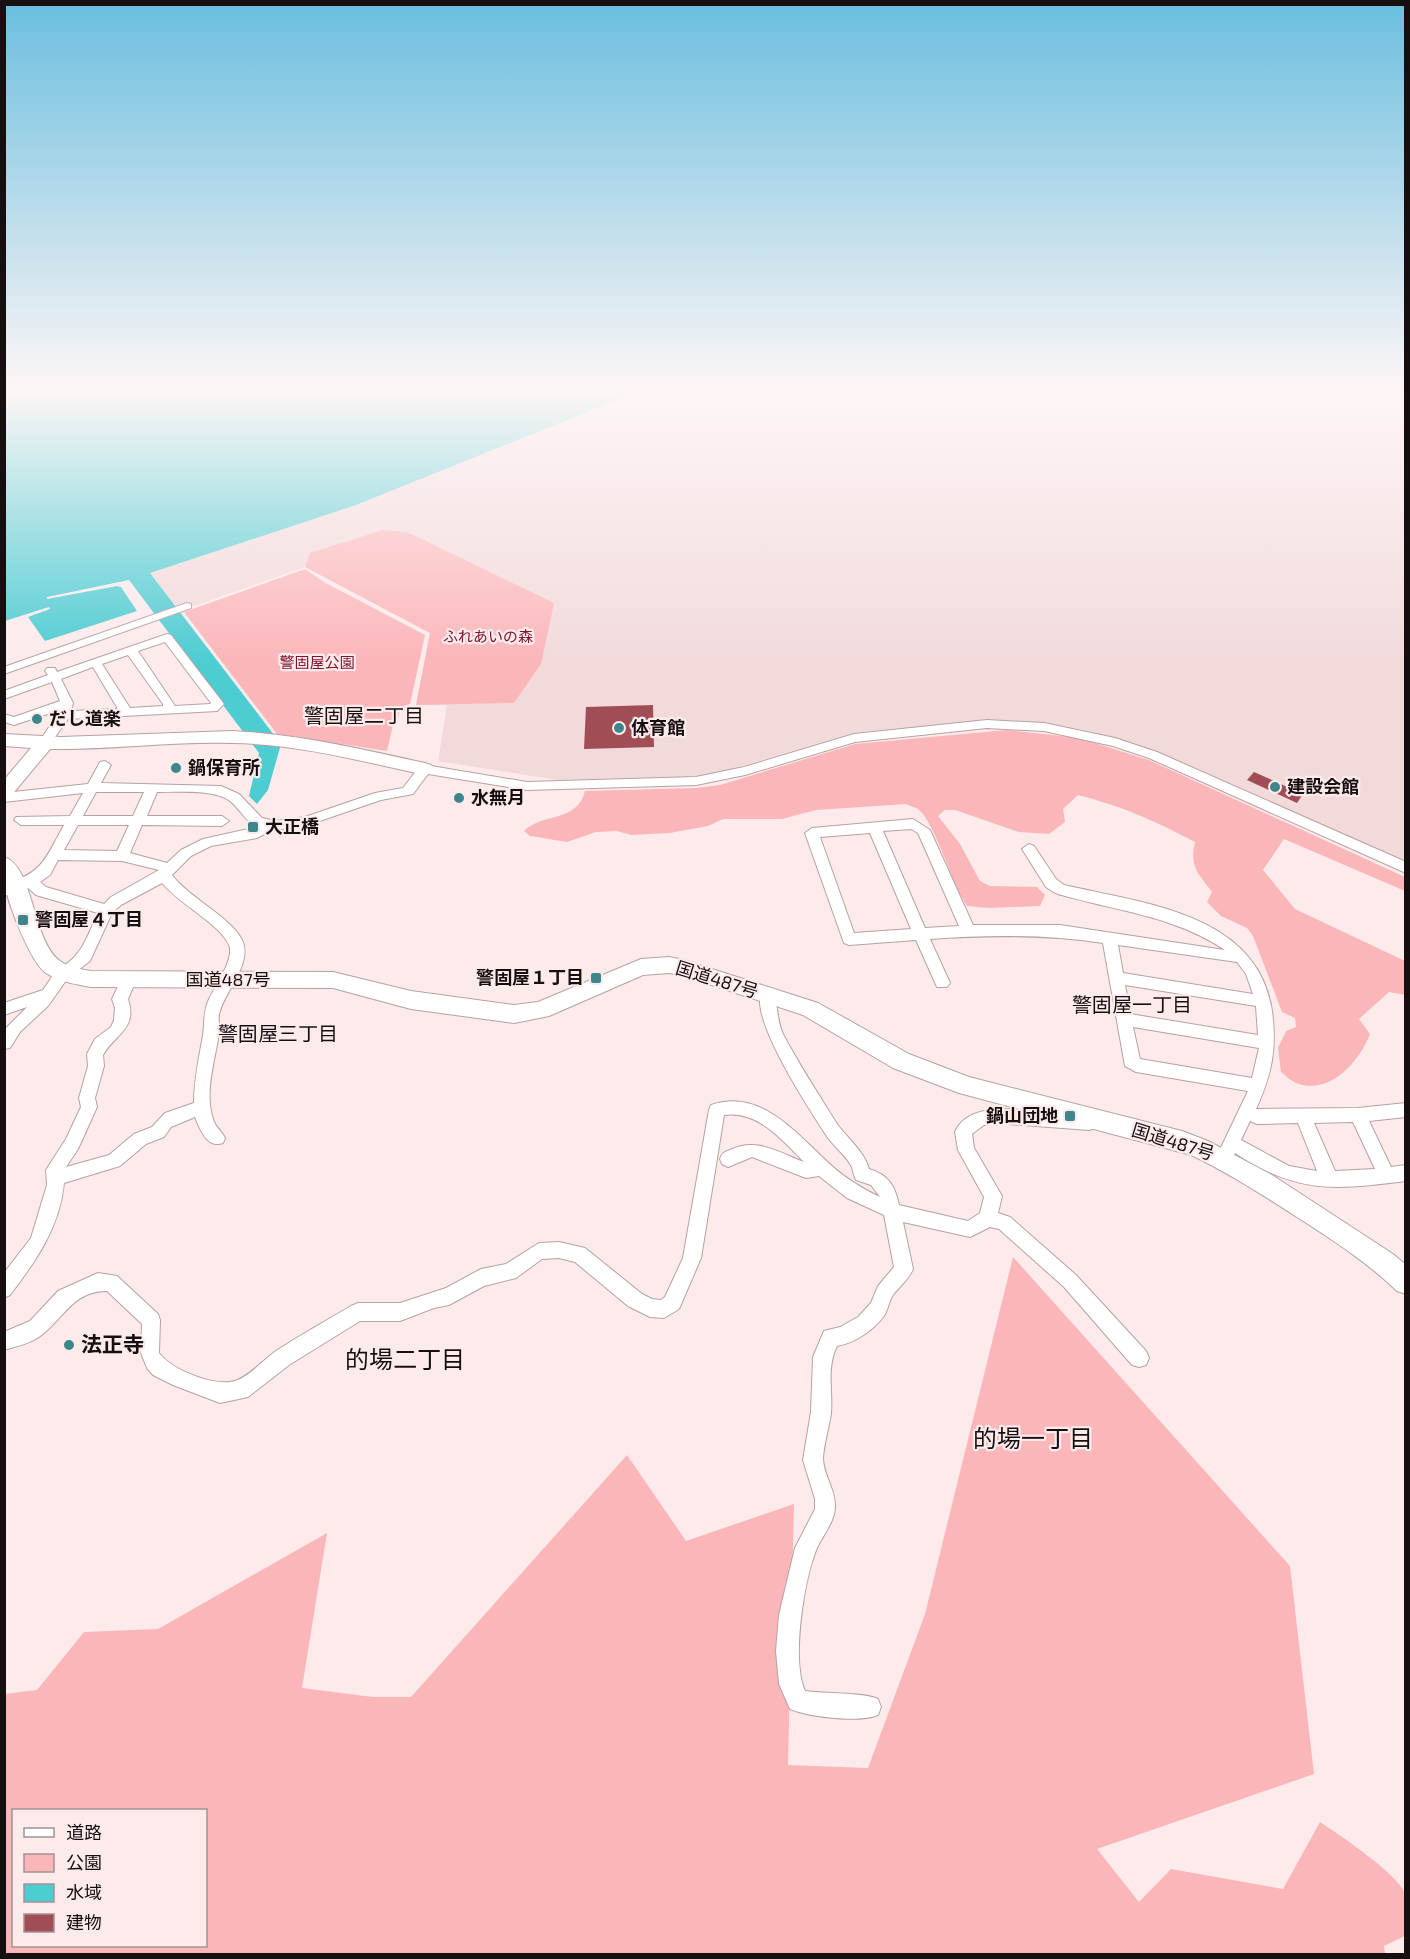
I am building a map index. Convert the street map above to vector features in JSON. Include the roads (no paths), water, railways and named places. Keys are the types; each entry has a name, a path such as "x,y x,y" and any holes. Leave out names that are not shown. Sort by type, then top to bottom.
{"highway":[{"path":"4,740 64,745 233,736 288,742 425,769"},
{"path":"6,791 44,744"},
{"path":"4,864 17,886 40,951 49,963 65,973"},
{"name":"国道487号","path":"65,973 91,979 128,980 333,980 411,1000 514,1014 541,1010 641,967 669,965 810,1009 901,1061 933,1075 1107,1123 1228,1150 1352,1239 1406,1282"}],"street":[{"path":"4,671 184,607"},
{"path":"4,695 167,637 218,704 213,708 123,712 66,709 14,721 4,718"},
{"path":"131,650 169,704 168,710"},
{"path":"43,658 68,699 66,709 44,744"},
{"path":"96,663 124,707 123,712"},
{"path":"186,853 208,842 257,832 270,825 303,821 379,796 407,791 415,786 425,769 527,786 696,781 745,771 854,738 987,724 1044,727 1115,742 1153,755 1406,868"},
{"path":"17,886 45,871 105,765"},
{"path":"6,791 31,793 91,789 221,790 238,799 254,819 270,825"},
{"path":"122,856 152,789"},
{"path":"4,1044 15,1028 65,973 85,957 106,910 116,901 166,872 222,821 238,799"},
{"path":"21,820 222,821"},
{"path":"969,931 919,825 812,833 849,939 969,931 1060,931 1233,957 1239,955"},
{"path":"874,827 942,983"},
{"path":"821,831 830,834 865,832 871,837 898,903 907,904"},
{"path":"1029,849 1051,883 1060,889 1160,914 1202,928 1239,955 1257,979 1262,1001 1267,1053 1256,1087 1228,1150 1295,1175 1329,1178 1406,1173"},
{"path":"54,855 122,856 166,872 177,892 209,915 235,940 238,949 227,980 209,1017 211,1030 202,1071 202,1107 211,1134 217,1138"},
{"path":"17,886 106,910"},
{"path":"1109,938 1131,1061 1136,1065 1246,1083 1256,1087"},
{"path":"1116,978 1262,1001"},
{"path":"4,1289 37,1244 51,1207 52,1193 56,1185 55,1170 72,1144 89,1107 87,1098 96,1066 95,1054 101,1044 116,1031 122,1020 123,1008 120,999 128,980"},
{"path":"4,1009 49,993"},
{"path":"767,995 769,1016 775,1035 833,1131 859,1163 862,1175 876,1179 887,1190 904,1269 884,1292 879,1310 865,1323 843,1336 831,1338 822,1357 821,1412 813,1460 825,1499 825,1510 806,1548 790,1615 787,1651 790,1684 798,1701 828,1706 870,1707"},
{"path":"1124,1020 1267,1043"},
{"path":"54,1175 67,1175 114,1161 140,1139 159,1132 160,1126 172,1117 202,1107"},
{"path":"4,1341 26,1334 37,1327 64,1296 98,1282 111,1282 152,1320 150,1352 153,1362 166,1373 220,1393 229,1393 241,1390 282,1358 358,1311 400,1312 434,1299 449,1296 481,1278 510,1272 539,1251 559,1250 579,1254 635,1300 650,1308 664,1309 672,1303 692,1258 717,1110 725,1107 749,1110 772,1124 852,1191 892,1211 922,1221 970,1229 988,1218 1004,1222 1070,1281 1139,1358"},
{"path":"1245,1111 1257,1117 1358,1115 1406,1110"},
{"path":"1358,1115 1386,1175"},
{"path":"988,1218 993,1196 983,1175 973,1164 965,1144 963,1132 971,1121 989,1116 1000,1116 1060,1122 1107,1123"},
{"path":"1303,1116 1329,1178"},
{"path":"728,1159 744,1151 752,1150 798,1168 823,1168"}],"water":[{"path":"4,479 420,479 356,505 150,573 281,744 268,790 257,804 249,796 259,753 129,580 47,597 47,599 117,586 121,587 137,611 45,641 28,617 50,609 49,607 5,621"}],"place":[{"name":"だし道楽","path":"37,719"},
{"name":"体育館","path":"619,728"},
{"name":"鍋保育所","path":"176,768"},
{"name":"建設会館","path":"1275,787"},
{"name":"水無月","path":"459,798"},
{"name":"大正橋","path":"253,827"},
{"name":"警固屋４丁目","path":"23,920"},
{"name":"警固屋１丁目","path":"596,978"},
{"name":"鍋山団地","path":"1070,1116"},
{"name":"法正寺","path":"69,1345"}],"district":[{"name":"警固屋二丁目","path":"364,716"},
{"name":"警固屋一丁目","path":"1132,1005"},
{"name":"警固屋三丁目","path":"278,1034"},
{"name":"的場二丁目","path":"405,1360"},
{"name":"的場一丁目","path":"1033,1439"}],"park label":[{"name":"ふれあいの森","path":"488,637"},
{"name":"警固屋公園","path":"317,663"}]}
